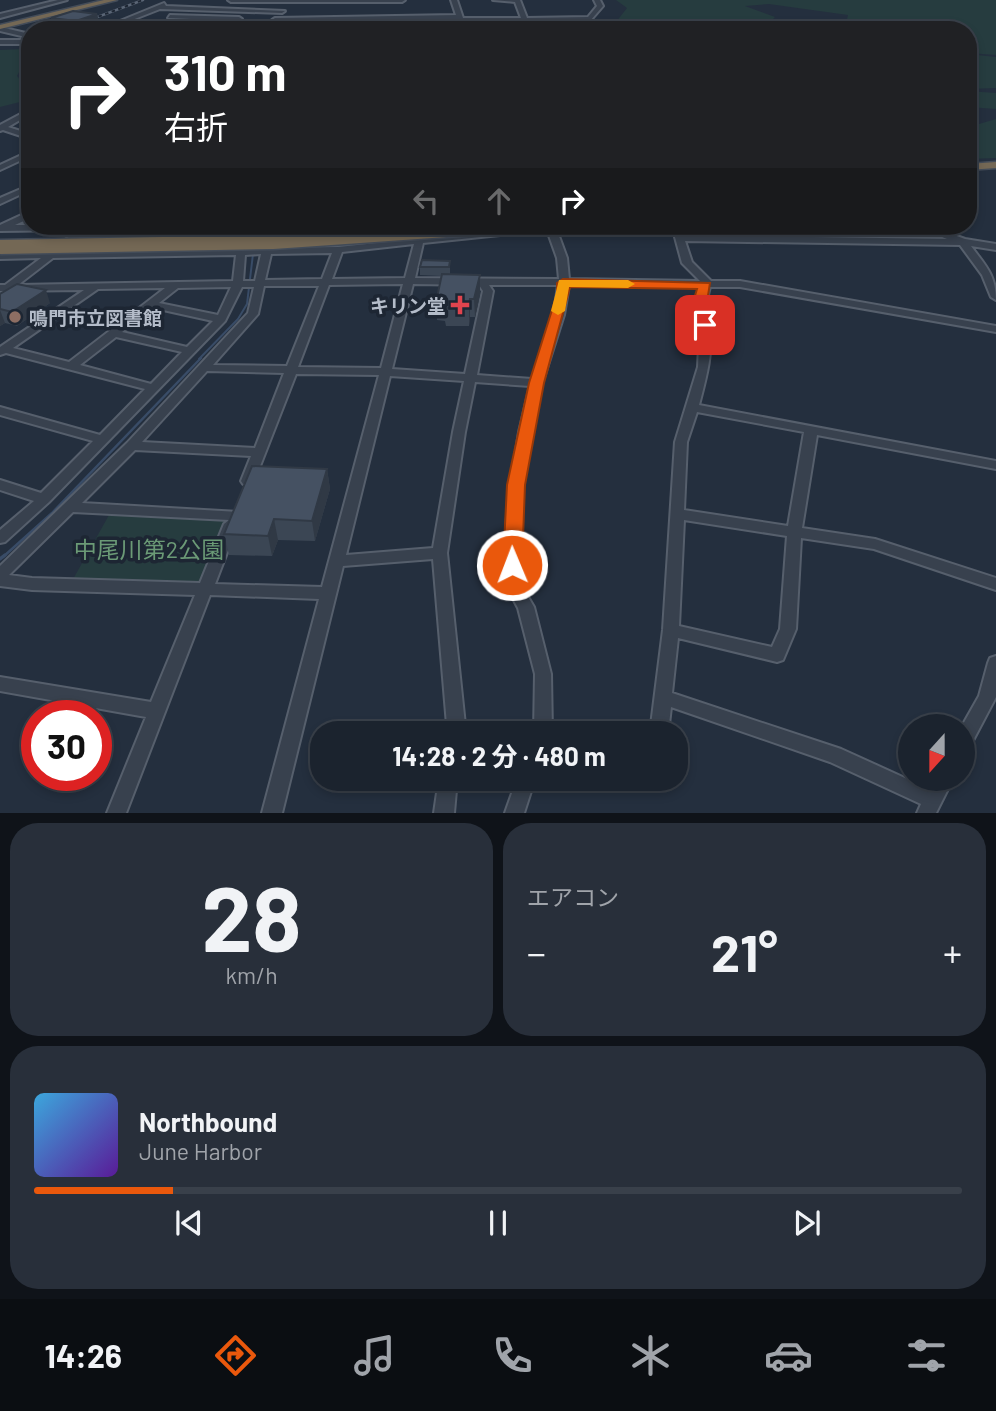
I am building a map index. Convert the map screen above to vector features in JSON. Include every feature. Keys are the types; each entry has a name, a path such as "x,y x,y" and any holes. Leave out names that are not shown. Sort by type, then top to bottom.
{"highway":[{"path":"28,21 113,0"},
{"path":"0,28 21,23"},
{"path":"977,166 996,165"},
{"path":"977,175 996,174"},
{"path":"1,232 21,232"},
{"path":"0,247 273,242 374,235"}],"street":[{"path":"0,16 64,0"},
{"path":"158,7 161,0"},
{"path":"123,21 177,0"},
{"path":"232,0 401,0 398,19"},
{"path":"275,20 290,0"},
{"path":"454,0 462,21"},
{"path":"496,0 517,1 525,21"},
{"path":"590,19 600,6 597,0"},
{"path":"158,7 282,11"},
{"path":"160,21 192,8"},
{"path":"170,17 239,19 246,10"},
{"path":"275,20 523,18 593,21"},
{"path":"0,28 21,34"},
{"path":"0,42 21,42"},
{"path":"1,128 21,116"},
{"path":"1,128 21,134"},
{"path":"0,168 21,158"},
{"path":"0,201 21,191"},
{"path":"1,232 21,220"},
{"path":"1,232 21,231"},
{"path":"3,290 78,235"},
{"path":"0,538 103,440 221,319 251,284 254,253 247,235"},
{"path":"0,577 132,446 206,368 253,313 251,284 254,253 260,235"},
{"path":"272,813 420,235"},
{"path":"0,256 338,250 481,235"},
{"path":"542,721 543,674 526,607 520,603 513,583 511,546 516,485 536,383 564,294 564,254 556,235"},
{"path":"679,235 687,263 707,285"},
{"path":"945,235 963,242 987,275 996,297"},
{"path":"681,239 963,242 996,247"},
{"path":"116,813 293,370 338,250"},
{"path":"3,290 407,281 707,285 771,288 996,329"},
{"path":"456,721 440,552 459,432 488,291 482,282"},
{"path":"72,366 154,305 175,285"},
{"path":"661,721 671,630 681,442 704,367 705,325 700,302 707,285"},
{"path":"2,350 95,286"},
{"path":"154,305 221,319"},
{"path":"116,334 190,351"},
{"path":"2,350 154,388"},
{"path":"206,368 384,372 536,383"},
{"path":"692,407 996,465"},
{"path":"0,411 103,440"},
{"path":"671,630 777,654 788,629 794,532 811,431"},
{"path":"132,446 260,452"},
{"path":"0,485 44,499"},
{"path":"73,507 239,503"},
{"path":"678,514 875,544 996,584"},
{"path":"336,561 440,552"},
{"path":"0,577 32,584 207,587 328,593"},
{"path":"975,720 987,697 996,663"},
{"path":"0,684 157,711"},
{"path":"665,698 835,755 930,806"},
{"path":"444,813 447,791"},
{"path":"514,813 522,791"}],"green space":[{"path":"616,0 996,0 996,55 977,54 977,21 847,21 848,15 769,4 745,6 775,17 771,21 617,21 627,8"},
{"path":"21,49 21,68 17,76 21,81 21,102 0,107 0,50"},
{"path":"977,55 996,57 996,88 977,89"},
{"path":"977,92 996,93 996,109 977,108"},
{"path":"996,119 996,158 977,159 979,124"},
{"name":"中尾川第2公園","path":"109,515 226,519 202,584 72,581"}],"building":[{"path":"73,11 97,14 76,21 51,18"},
{"path":"422,260 450,261 449,267 420,267"},
{"path":"442,274 480,275 469,308 445,308 446,303 436,302"},
{"path":"17,284 46,290 12,312 0,309 0,294"},
{"path":"252,466 327,469 312,521 274,519 268,536 224,534"}],"waterway":[{"path":"199,359 238,319 247,304 253,254"},
{"path":"3,557 52,513 201,358"},
{"path":"0,559 5,555"}],"railway":[{"path":"92,19 143,0"}],"slow traffic":[{"path":"558,311 564,294 563,283 628,284"}],"place":[{"name":"キリン堂","path":"460,305"},
{"name":"鳴門市立図書館","path":"15,317"}],"route":[{"path":"512,565 516,485 536,383 564,294 563,283 705,286 700,302 705,325"}]}
